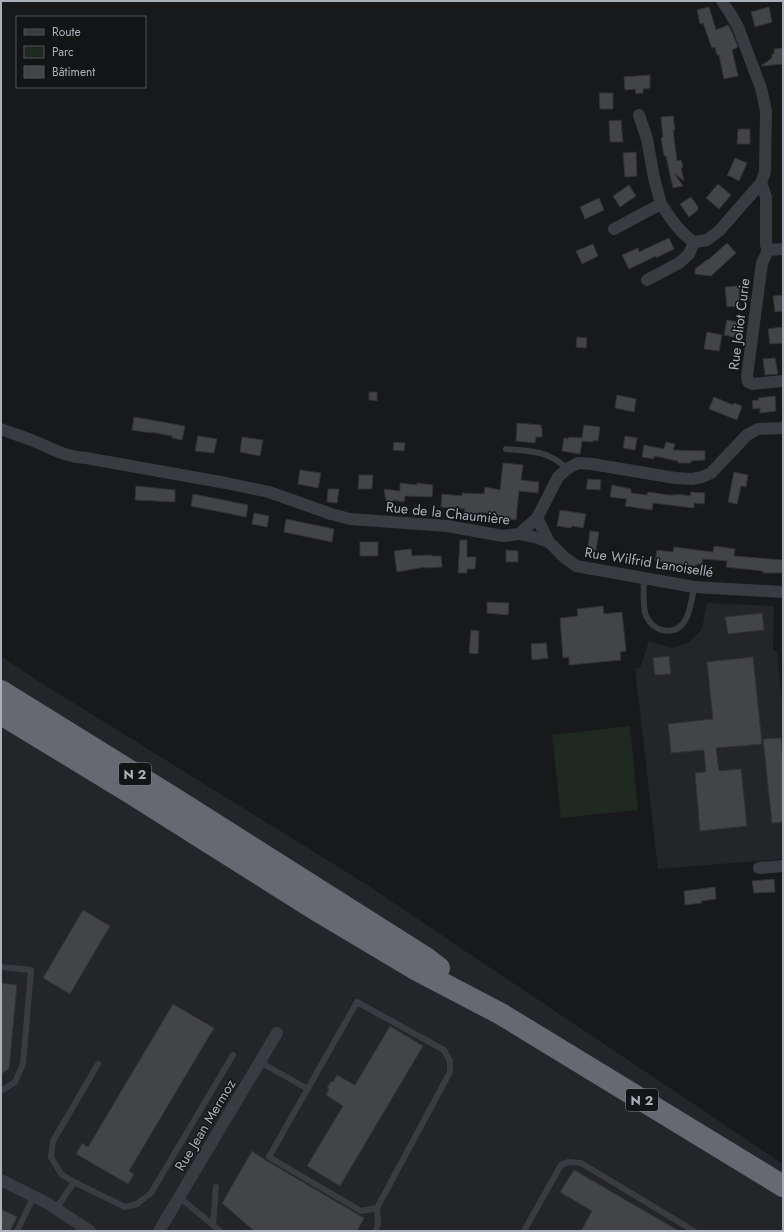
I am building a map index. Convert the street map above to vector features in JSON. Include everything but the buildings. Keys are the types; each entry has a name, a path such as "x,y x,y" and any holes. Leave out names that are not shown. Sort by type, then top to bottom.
{"highway":[{"name":"N 2","path":"1,691 180,802 426,958 501,1014"},
{"name":"N 2","path":"1,714 131,793 313,908 417,970 501,1014 783,1186"}],"street":[{"path":"639,115 647,139 654,178 661,204 672,221 685,236 694,242 707,240 719,231 761,183 765,172 766,111 761,88 738,27 722,1"},
{"path":"761,183 766,197 766,245 768,250 783,249"},
{"path":"614,229 661,204"},
{"path":"647,280 679,263 688,254 694,242"},
{"name":"Rue Joliot Curie","path":"768,250 762,263 747,376 748,382 752,384 783,381"},
{"path":"567,469 578,464 592,464 675,478 692,479 711,473 747,435 758,429 783,428"},
{"name":"Rue de la Chaumière","path":"1,429 36,442 55,452 75,458 86,458 268,492 350,519 447,526 503,536 519,534 537,518 558,476 567,469"},
{"path":"537,518 549,542"},
{"name":"Rue Wilfrid Lanoisellé","path":"519,534 549,542 564,557 576,566 694,587 783,592"},
{"path":"759,868 783,866"},
{"name":"Rue Jean Mermoz","path":"159,1231 277,1033"},
{"path":"1,1180 47,1203 90,1231"}],"lane":[{"path":"506,449 535,451 549,455 562,463 567,469"},
{"path":"644,578 645,614 650,623 658,629 671,630 677,628 684,622 689,613 694,587"},
{"path":"1,967 31,970 23,1064 15,1082 1,1091"},
{"path":"376,1231 378,1222 377,1208 450,1072 450,1061 444,1050 356,1002 269,1157 360,1211 377,1208"},
{"path":"98,1064 53,1141 51,1157 60,1174 125,1208 137,1204 151,1193 233,1055"},
{"path":"260,1062 308,1089"},
{"path":"524,1231 561,1165 568,1162 581,1163 694,1231"},
{"path":"56,1209 74,1182"},
{"path":"213,1225 216,1187"},
{"path":"17,1231 34,1196"},
{"path":"179,1197 220,1231"}],"shaded area":[{"path":"707,603 774,606 773,651 777,651 783,712 783,859 658,869 635,669 640,668 649,641 672,648 688,643 702,629"},
{"path":"1,656 43,684 364,883 783,1164 783,1231 1,1231"}],"green space":[{"path":"630,726 638,810 561,818 552,735"}]}
